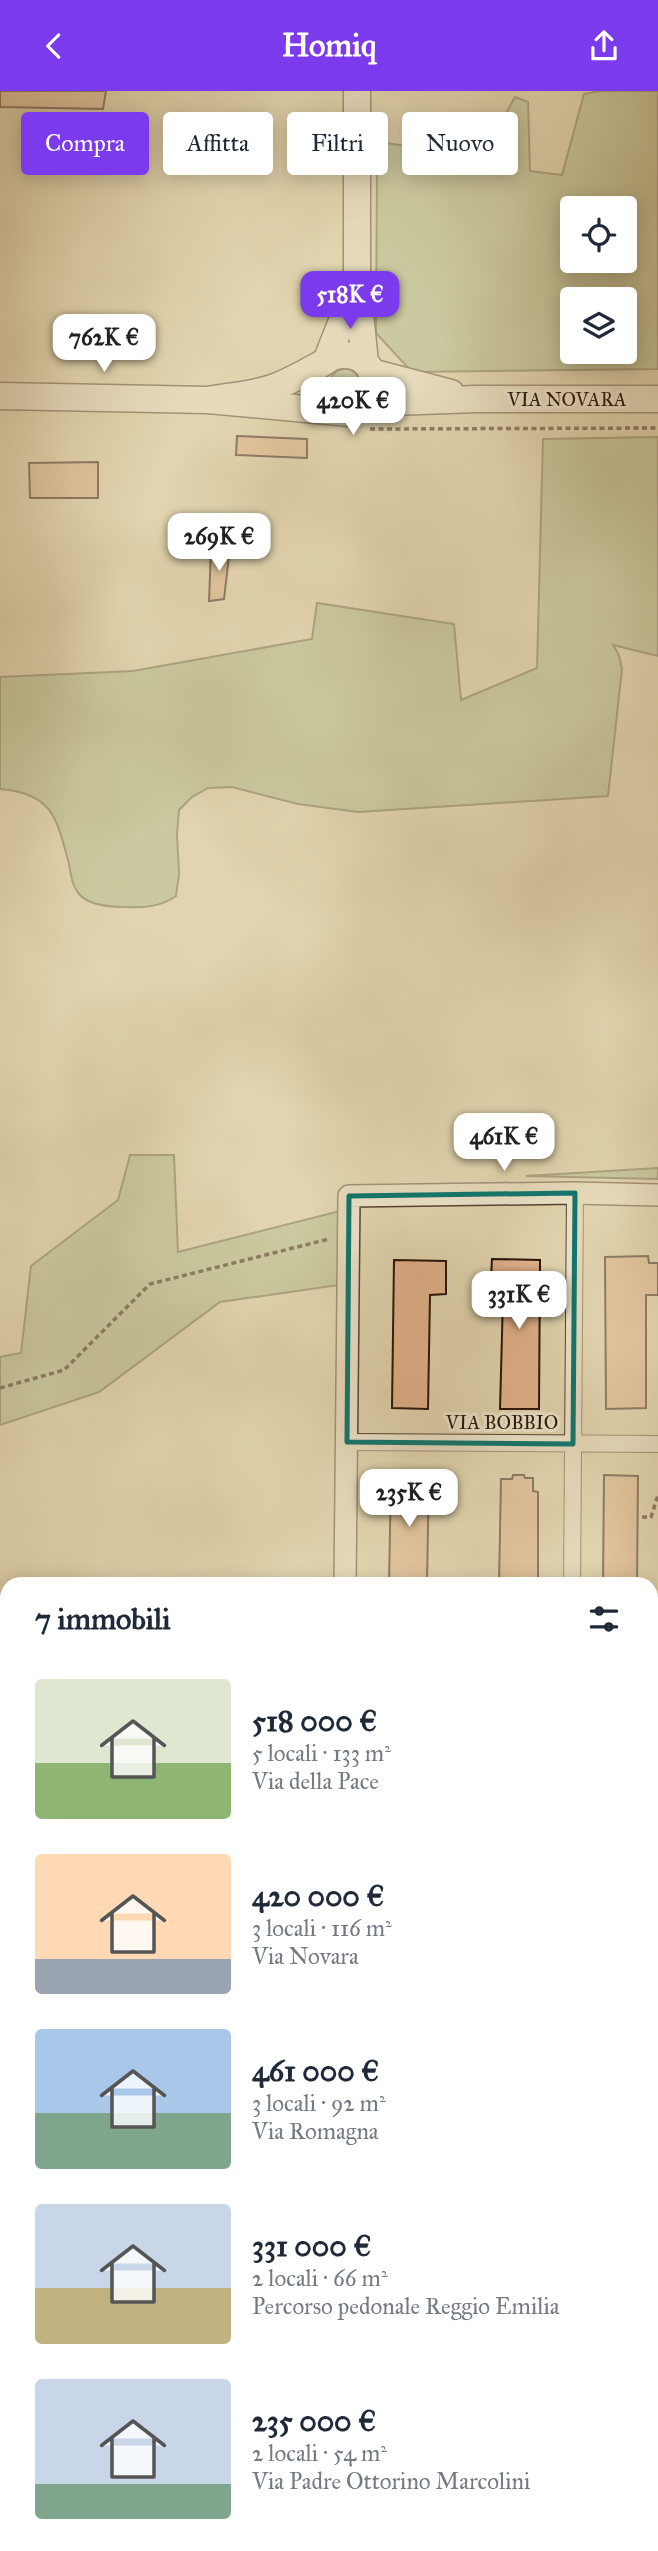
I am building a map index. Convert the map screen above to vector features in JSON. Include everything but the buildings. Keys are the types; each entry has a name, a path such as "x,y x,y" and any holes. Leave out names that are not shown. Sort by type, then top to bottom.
{"street":[{"path":"357,91 357,283 373,388 366,403"},
{"path":"329,410 316,395 315,375 324,362 357,283"},
{"name":"VIA NOVARA","path":"208,400 272,388 337,355 347,355 368,368 477,399"},
{"name":"VIA NOVARA","path":"0,396 208,400 329,410 339,414 349,413 366,403 477,399 658,399"},
{"path":"345,1577 349,1196 575,1193 658,1195"},
{"path":"572,1577 575,1193"},
{"name":"VIA BOBBIO","path":"347,1442 658,1444"}],"path":[{"path":"0,1388 64,1370 150,1284 326,1239 350,1238"},
{"path":"642,1517 651,1517 658,1495"}],"highlighted area":[{"path":"575,1193 573,1444 347,1442 349,1196"}],"green space":[{"path":"600,91 658,91 658,369 412,372 376,333 377,175 388,175 388,143 402,145 402,175 518,175 518,112 506,112 515,97 528,102 530,171 562,175 584,94"},
{"path":"345,369 351,370 359,378 359,390 351,398 345,399 339,398 331,390 330,384 331,378 339,370"},
{"path":"658,437 658,656 613,645 619,655 622,669 608,796 358,812 298,804 232,787 208,788 192,797 179,810 179,874 176,896 158,905 113,907 88,901 77,891 61,834 50,811 31,796 0,789 0,677 133,671 312,639 317,603 454,624 461,700 537,668 543,439"},
{"path":"130,1155 174,1155 178,1252 340,1211 339,1285 220,1302 99,1392 0,1425 0,1357 21,1353 31,1266 118,1200"},
{"path":"658,1168 658,1179 526,1176"}]}
